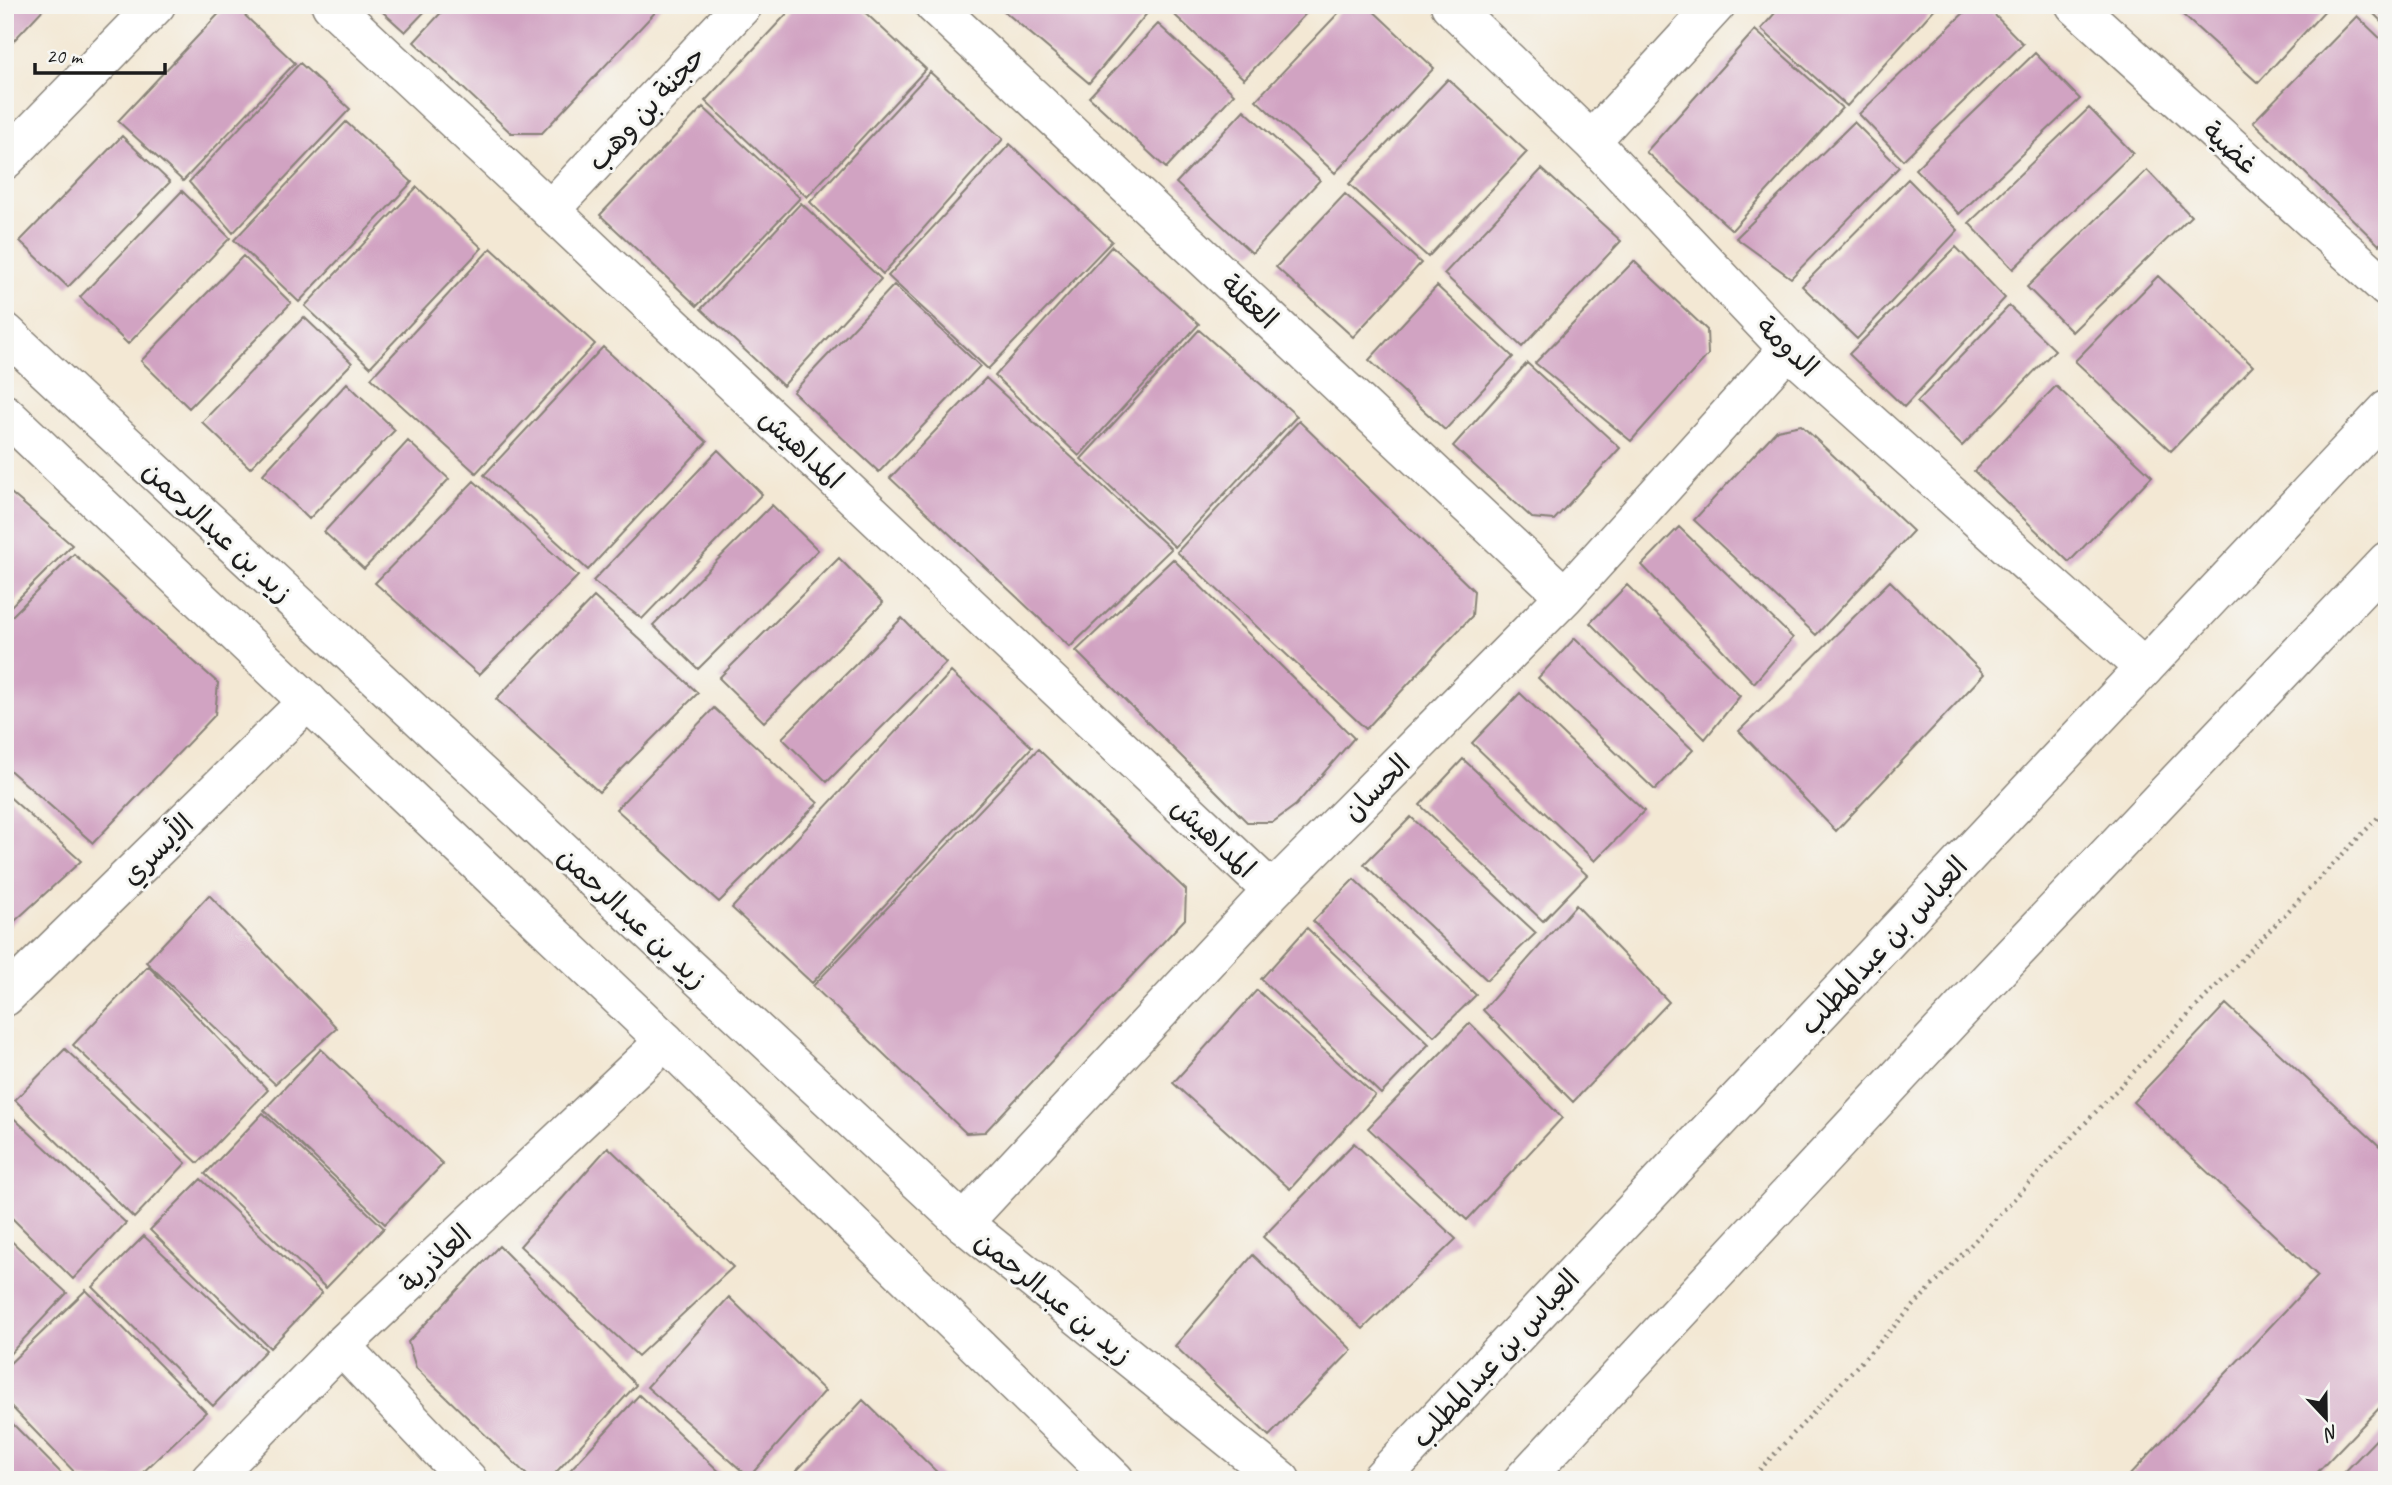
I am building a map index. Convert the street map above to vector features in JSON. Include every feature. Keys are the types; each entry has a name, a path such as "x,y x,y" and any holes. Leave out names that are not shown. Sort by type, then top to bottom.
{"street":[{"path":"5,160 156,5"},
{"name":"المداهيش","path":"331,5 1272,891"},
{"name":"حجنة بن وهب","path":"550,210 743,5"},
{"name":"العقلة","path":"934,5 1565,596"},
{"name":"الدومة","path":"1450,5 1591,141 1788,349 2144,668"},
{"path":"1591,141 1716,5"},
{"name":"غضية","path":"2075,5 2387,288"},
{"name":"زيد بن عبدالرحمن","path":"5,332 962,1223 1280,1480"},
{"name":"الحسان","path":"962,1223 1272,891 1565,596 1788,349"},
{"name":"العباس بن عبدالمطلب","path":"1380,1480 2387,411"},
{"path":"5,414 665,1041 1115,1480"},
{"path":"1523,1480 1984,985 2387,561"},
{"name":"الأيسري","path":"5,998 308,701"},
{"name":"العاذرية","path":"210,1480 341,1346 665,1041"},
{"path":"341,1346 468,1480"}],"path":[{"path":"1750,1480 2115,1091 2387,808"}],"building":[{"path":"5,5 47,5 5,50"},
{"path":"227,5 234,5 295,63 183,181 118,121"},
{"path":"375,5 431,5 405,32"},
{"path":"448,5 662,5 542,133 511,133 414,42"},
{"path":"795,5 857,5 926,69 807,197 705,101"},
{"path":"997,5 1154,5 1089,83"},
{"path":"1314,5 1244,79 1166,7"},
{"path":"1346,5 1367,5 1434,68 1335,173 1256,100"},
{"path":"1782,5 1938,5 1847,106 1761,29"},
{"path":"1972,5 1985,5 2023,44 1903,160 1859,114"},
{"path":"2172,5 2330,5 2258,83"},
{"path":"2365,5 2387,5 2387,27"},
{"path":"2357,16 2387,45 2387,237 2379,245 2253,122"},
{"path":"1158,24 1234,94 1166,168 1089,97"},
{"path":"1755,30 1842,108 1732,230 1646,152"},
{"path":"2035,53 2080,99 1959,214 1915,169"},
{"path":"300,63 350,109 233,233 189,182"},
{"path":"930,72 1003,139 883,274 810,202"},
{"path":"1448,79 1527,152 1428,257 1349,184"},
{"path":"703,107 800,198 697,306 600,215"},
{"path":"2089,108 2133,153 2013,269 1969,223"},
{"path":"1244,110 1320,180 1252,253 1176,183"},
{"path":"346,122 412,182 299,302 234,240"},
{"path":"1854,122 1899,167 1791,278 1736,238"},
{"path":"122,136 170,182 68,287 20,241"},
{"path":"1010,144 1112,241 988,369 888,276"},
{"path":"1542,169 1621,241 1522,347 1444,274"},
{"path":"2147,170 2191,216 2072,332 2027,287"},
{"path":"1908,179 1958,230 1857,339 1802,286"},
{"path":"417,187 482,248 370,367 305,306"},
{"path":"182,191 230,238 128,344 80,297"},
{"path":"1345,194 1421,263 1353,337 1276,267"},
{"path":"801,203 881,279 783,386 701,309"},
{"path":"1112,246 1199,324 1079,456 995,376"},
{"path":"1956,247 2005,298 1904,407 1849,354"},
{"path":"491,248 595,344 476,473 371,378"},
{"path":"243,256 291,303 189,408 141,361"},
{"path":"1634,261 1707,330 1708,355 1631,441 1535,363"},
{"path":"2158,276 2253,366 2171,451 2075,361"},
{"path":"894,285 980,366 879,472 793,392"},
{"path":"1437,286 1513,357 1445,430 1369,360"},
{"path":"2009,306 2055,350 1962,446 1917,402"},
{"path":"304,317 352,363 250,468 202,422"},
{"path":"1199,330 1297,416 1175,547 1081,459"},
{"path":"603,347 707,442 588,570 484,475"},
{"path":"1527,363 1620,448 1554,520 1532,518 1453,446"},
{"path":"986,378 1171,549 1070,647 890,478"},
{"path":"347,383 395,430 309,519 263,474"},
{"path":"2056,386 2152,476 2069,562 1974,471"},
{"path":"1299,421 1474,591 1472,616 1366,729 1177,552"},
{"path":"1801,425 1913,531 1816,635 1694,520 1777,430"},
{"path":"408,441 449,479 364,569 324,532"},
{"path":"718,450 762,494 642,619 593,581"},
{"path":"474,481 578,576 479,675 375,583"},
{"path":"5,488 72,545 5,612"},
{"path":"772,505 818,550 698,669 653,625"},
{"path":"1679,527 1793,638 1754,683 1642,565"},
{"path":"74,554 218,683 215,715 93,843 5,766 5,623"},
{"path":"839,558 883,603 764,722 719,678"},
{"path":"1173,559 1354,738 1296,805 1273,822 1247,822 1076,651"},
{"path":"1890,581 1984,674 1836,831 1739,731"},
{"path":"1627,585 1740,696 1705,739 1590,623"},
{"path":"594,597 698,693 599,792 496,699"},
{"path":"902,618 946,663 827,782 782,738"},
{"path":"1575,638 1693,750 1655,790 1538,678"},
{"path":"951,672 1032,747 812,983 732,908"},
{"path":"1520,693 1644,811 1595,861 1472,743"},
{"path":"714,708 818,803 719,902 616,809"},
{"path":"1038,749 1186,890 1185,919 985,1132 966,1133 813,986"},
{"path":"1463,759 1587,875 1543,921 1420,805"},
{"path":"5,793 81,861 5,930"},
{"path":"1411,817 1536,933 1487,980 1364,864"},
{"path":"1354,879 1476,995 1434,1036 1313,921"},
{"path":"209,895 337,1028 275,1084 146,962"},
{"path":"1576,905 1669,1002 1573,1102 1483,1010"},
{"path":"1307,928 1429,1044 1381,1094 1261,979"},
{"path":"148,966 268,1090 198,1163 73,1045"},
{"path":"1257,990 1375,1095 1290,1189 1173,1083"},
{"path":"2226,1004 2387,1153 2387,1400 2310,1480 2125,1480 2318,1276 2133,1102"},
{"path":"1470,1023 1562,1118 1467,1220 1368,1128"},
{"path":"65,1049 186,1163 134,1218 15,1100"},
{"path":"321,1049 443,1164 385,1224 264,1110"},
{"path":"5,1110 126,1223 73,1279 5,1211"},
{"path":"263,1113 384,1228 326,1288 205,1174"},
{"path":"1354,1143 1456,1239 1363,1329 1263,1237"},
{"path":"608,1147 733,1267 638,1356 520,1246"},
{"path":"201,1179 322,1293 270,1348 150,1230"},
{"path":"5,1235 67,1293 5,1359"},
{"path":"144,1236 266,1350 213,1406 93,1287"},
{"path":"499,1246 636,1385 549,1480 532,1480 416,1368 408,1342"},
{"path":"1253,1255 1352,1350 1269,1436 1175,1346"},
{"path":"86,1290 206,1412 135,1480 82,1480 5,1400 5,1368"},
{"path":"729,1297 825,1391 749,1477 647,1387"},
{"path":"639,1395 728,1480 561,1480"},
{"path":"863,1400 945,1480 788,1480"},
{"path":"5,1416 68,1480 5,1480"},
{"path":"2387,1428 2387,1480 2337,1480"}]}
